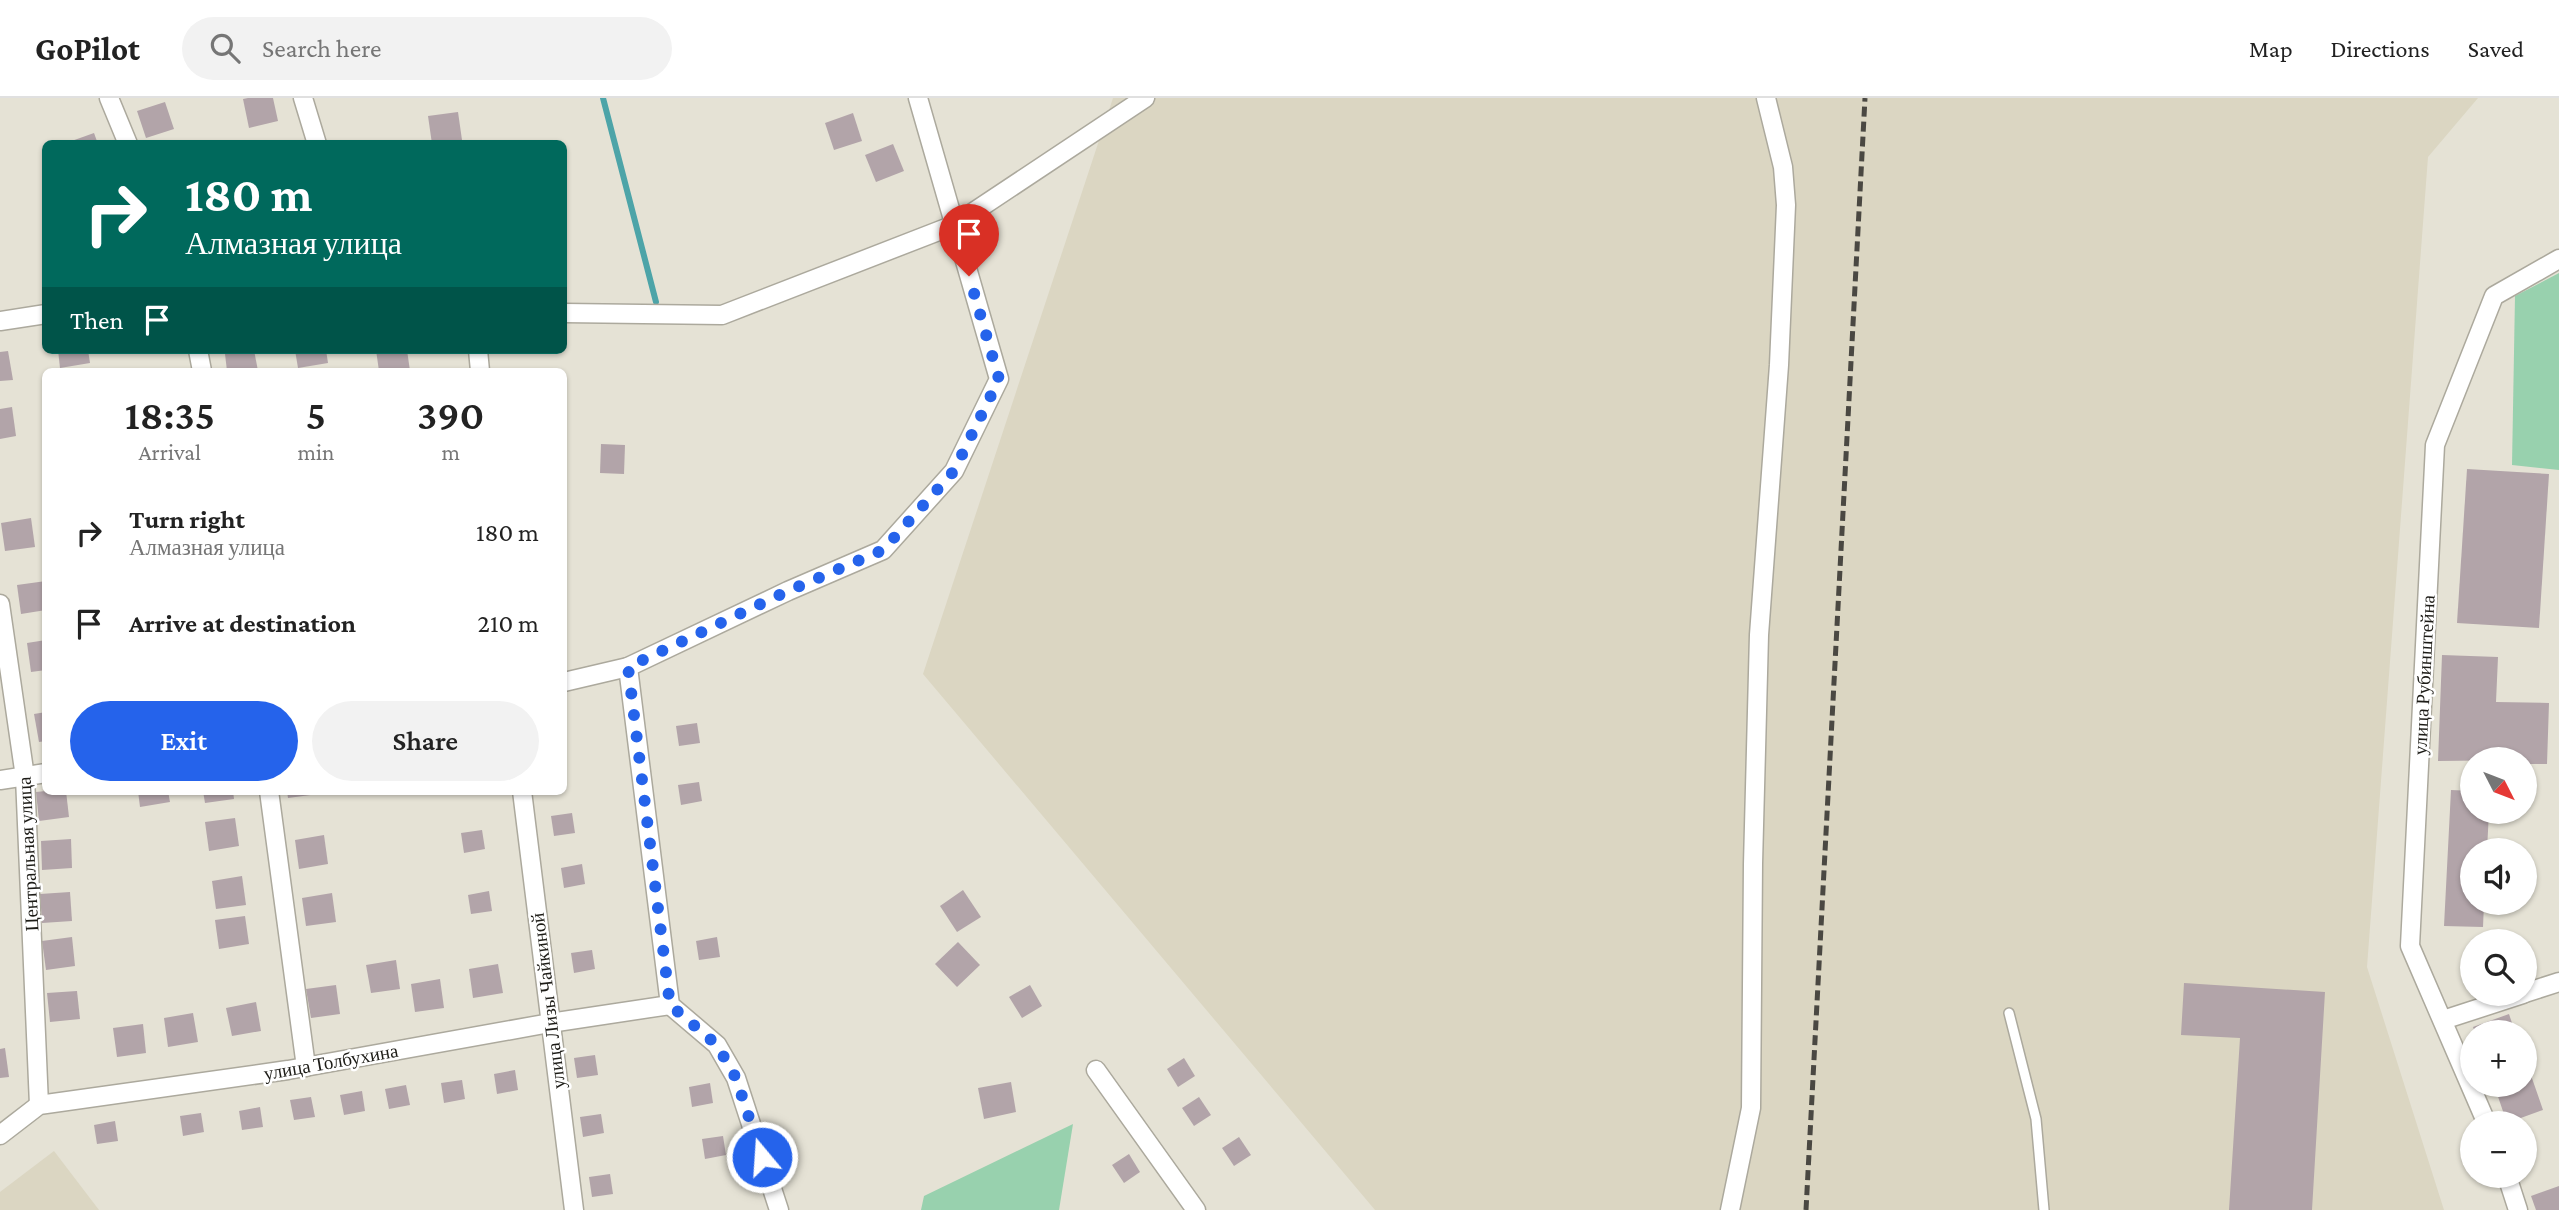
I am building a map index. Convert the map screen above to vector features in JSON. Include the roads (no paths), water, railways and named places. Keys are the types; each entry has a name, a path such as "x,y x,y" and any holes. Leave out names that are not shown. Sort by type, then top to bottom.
{"street":[{"path":"109,98 126,140"},
{"path":"303,98 316,140"},
{"path":"567,681 628,667 788,591 883,550 954,471 999,379 918,98"},
{"path":"567,313 722,314 954,225 1145,98"},
{"path":"1730,1210 1751,1108 1753,864 1759,635 1779,365 1786,205 1783,167 1766,98"},
{"name":"улица Рубинштейна","path":"2482,1111 2410,946 2435,445 2494,296 2559,259"},
{"path":"0,321 42,315"},
{"name":"Центральная улица","path":"0,604 25,777 39,1105"},
{"path":"628,667 670,1005 717,1045 736,1078 779,1210"},
{"path":"0,780 42,774"},
{"path":"270,795 306,1067"},
{"name":"улица Лизы Чайкиной","path":"522,795 574,1210"},
{"path":"2537,990 2559,982"},
{"name":"улица Толбухина","path":"0,1135 39,1105 306,1067 550,1023 670,1005"},
{"path":"2443,1020 2487,1006"},
{"path":"1096,1070 1196,1210"},
{"path":"2511,1188 2518,1210"}],"lane":[{"path":"2009,1013 2036,1119 2043,1210"}],"waterway":[{"path":"603,98 656,302"}],"railway":[{"path":"1806,1210 1865,98"}]}
